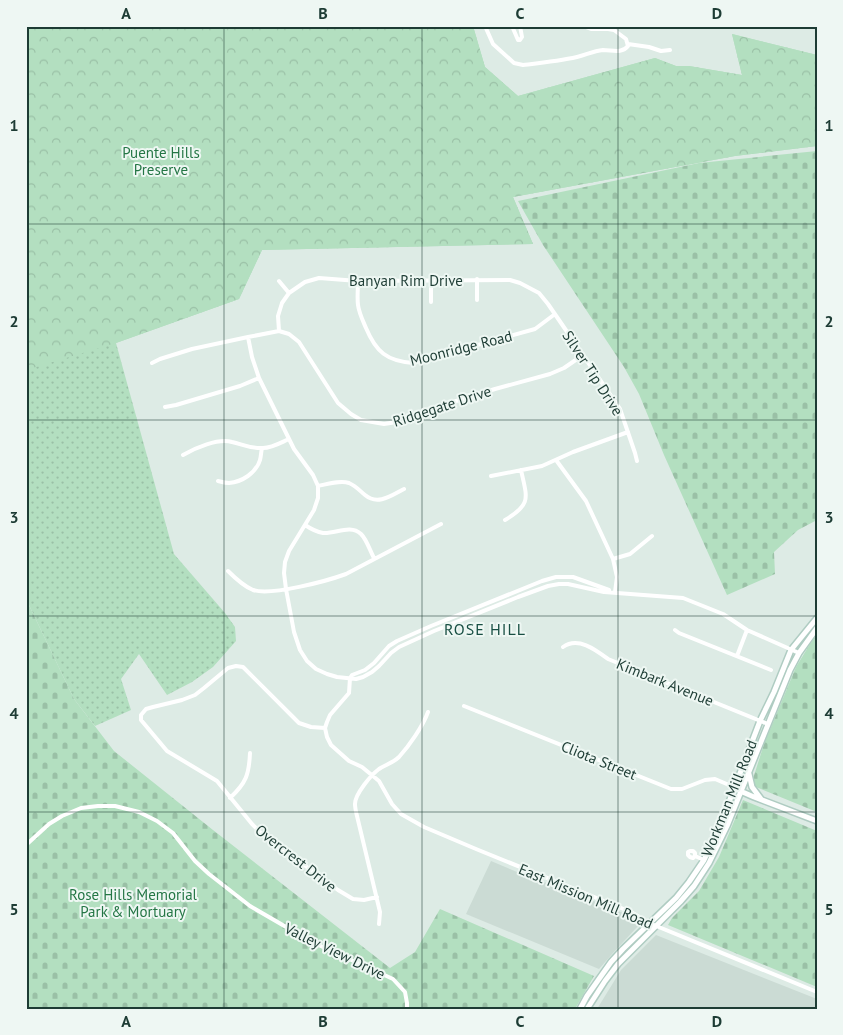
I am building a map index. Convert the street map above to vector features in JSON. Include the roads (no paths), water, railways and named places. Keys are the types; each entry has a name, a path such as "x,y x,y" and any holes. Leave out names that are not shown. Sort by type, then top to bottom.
{"main road":[{"name":"Workman Mill Road","path":"580,1009 601,976 623,949 676,898 706,861 724,833 760,721 791,650 817,618"},
{"name":"Workman Mill Road","path":"588,1008 618,964 694,886 718,830 738,789 749,772 790,670 799,653 817,628"},
{"path":"749,772 752,787 761,800"},
{"path":"738,789 761,800 817,821"},
{"path":"588,1008 591,998 602,980 601,976"}],"street":[{"path":"485,26 493,44 518,65 577,57 594,51 620,51 628,46 626,39 614,30 591,29 583,26"},
{"path":"512,26 518,40 522,37 520,26"},
{"path":"628,44 670,50"},
{"name":"Banyan Rim Drive","path":"289,293 304,282 319,278 358,281 510,280 539,293 555,314"},
{"path":"477,280 477,300"},
{"path":"152,363 160,358 192,349 278,332 278,316 282,303 289,293 279,281"},
{"name":"Moonridge Road","path":"358,281 358,305 372,343 377,349 397,361 413,363 535,329 555,314"},
{"path":"431,281 432,302"},
{"name":"Silver Tip Drive","path":"555,314 620,409 636,453 637,461"},
{"name":"Ridgegate Drive","path":"278,332 289,334 299,342 338,403 361,420 384,424 403,421 427,410 550,374 564,368 583,355"},
{"path":"248,337 259,378 288,439 313,475 318,486 318,498 314,510 289,551 284,573 294,632 300,650 307,661 316,669 337,677 356,679 363,677 372,672 392,653 408,643 548,586 559,584 568,584 604,592 682,598 707,606 724,614 747,630 799,653"},
{"path":"165,407 240,386 259,378"},
{"path":"491,476 542,466 573,452 628,432"},
{"path":"183,455 220,441 231,441 250,448 262,448 272,447 288,439"},
{"path":"218,481 235,482 251,474 260,461 262,448"},
{"path":"556,460 586,500 613,559 617,577 615,592"},
{"path":"505,520 518,512 526,500 521,470"},
{"path":"318,486 340,482 348,483 374,500 382,500 404,489"},
{"path":"228,570 239,582 253,590 268,592 286,589 346,574 441,524"},
{"path":"305,525 313,530 324,533 355,530 362,535 374,558"},
{"path":"613,559 630,554 652,536"},
{"path":"373,775 362,767 349,762 331,745 326,737 325,728 330,715 349,693 352,675 365,670 374,663 389,646 439,622 542,580 556,577 573,578 615,592"},
{"path":"675,630 771,670"},
{"path":"736,656 747,630"},
{"name":"Kimbark Avenue","path":"563,647 573,642 585,645 595,649 608,659 768,724"},
{"name":"Overcrest Drive","path":"325,728 311,728 299,723 243,667 236,666 228,668 195,695 146,709 141,715 141,720 167,751 217,781 262,834 353,899 364,900 377,897"},
{"name":"Cliota Street","path":"464,706 671,789 682,789 705,780 715,779 738,789"},
{"path":"379,924 380,912 355,805 356,799 373,775 398,759 424,723 428,712"},
{"path":"230,798 244,784 248,773 250,753"},
{"name":"East Mission Mill Road","path":"373,775 401,814 417,823 631,912 656,926 817,992"},
{"name":"Valley View Drive","path":"26,845 49,824 81,808 115,806 139,812 157,821 173,833 202,868 250,906 312,942 393,979 405,992 407,1009"},
{"path":"696,856 706,861"}],"district":[{"name":"ROSE HILL","path":"485,629"}],"park label":[{"name":"Puente Hills Preserve","path":"161,160"},
{"name":"Rose Hills Memorial Park & Mortuary","path":"133,902"}]}
